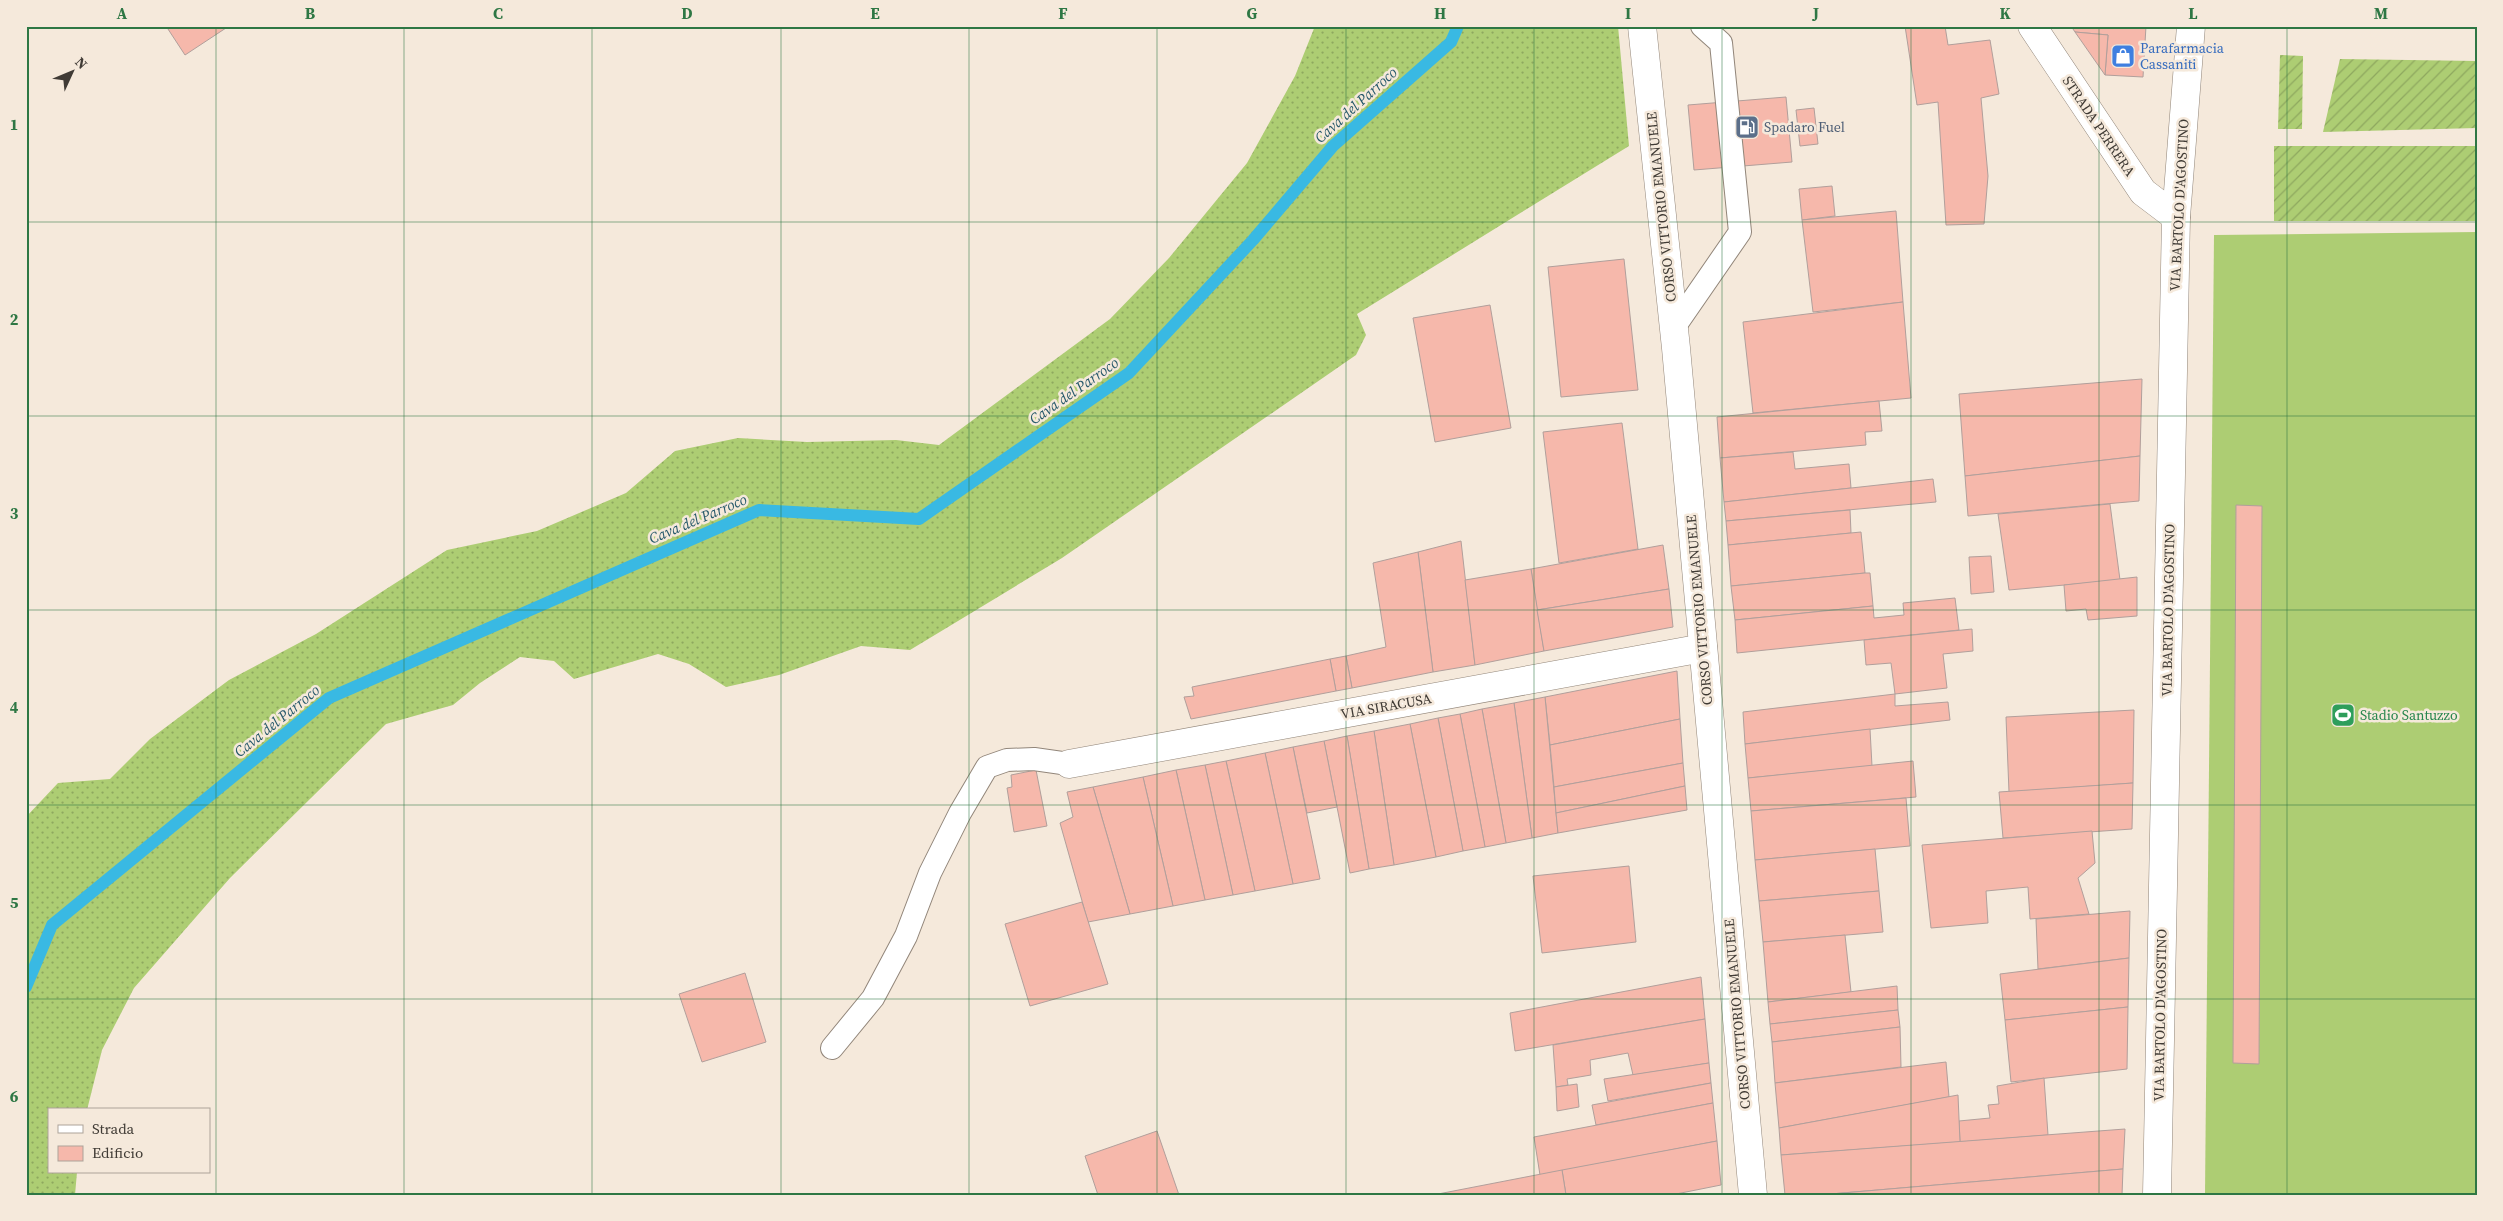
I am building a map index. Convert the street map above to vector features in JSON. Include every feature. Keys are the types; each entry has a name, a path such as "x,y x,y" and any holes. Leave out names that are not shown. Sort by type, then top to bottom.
{"main road":[{"name":"CORSO VITTORIO EMANUELE","path":"1642,26 1673,329 1753,1195"},
{"name":"STRADA PERRERA","path":"2032,26 2143,192 2176,216"},
{"name":"VIA BARTOLO D'AGOSTINO","path":"2157,1195 2176,216 2191,26"},
{"name":"VIA SIRACUSA","path":"1069,764 1703,648"}],"lane":[{"path":"1673,329 1740,232 1725,34 1702,26"},
{"path":"832,1048 873,998 906,936 930,873 967,800 987,767 1007,760 1034,759 1069,764"}],"green space":[{"path":"1315,26 1394,26 1400,29 1403,26 1618,26 1629,146 1357,314 1366,335 1356,355 1062,558 910,650 861,646 779,675 726,687 689,664 658,654 574,679 554,661 520,657 480,683 453,705 386,724 230,878 134,988 102,1050 88,1108 48,1108 48,1174 77,1174 75,1195 26,1195 26,817 58,783 110,779 150,739 229,680 316,634 447,550 537,531 626,493 675,451 738,438 807,442 896,440 939,445 1110,319 1169,258 1247,163 1295,76"},
{"path":"2280,55 2303,56 2302,129 2278,129"},
{"path":"2340,59 2477,61 2477,128 2323,132"},
{"path":"2274,146 2477,146 2477,221 2274,221"},
{"name":"Stadio Santuzzo","path":"2477,232 2477,1195 2205,1195 2214,235"}],"building":[{"path":"166,26 229,26 185,55"},
{"path":"1905,26 1945,26 1948,45 1990,40 1999,94 1981,98 1988,176 1984,224 1946,225 1938,102 1917,105"},
{"path":"2071,26 2146,26 2143,77 2105,75 2108,35 2075,32"},
{"path":"2075,32 2108,35 2105,75"},
{"path":"1786,97 1792,162 1694,170 1688,105"},
{"path":"1814,108 1818,144 1800,146 1796,110"},
{"path":"1832,186 1835,216 1802,220 1799,189"},
{"path":"1896,211 1903,302 1813,312 1802,220"},
{"path":"1624,259 1638,390 1561,397 1548,267"},
{"path":"1903,302 1911,398 1753,413 1743,322"},
{"path":"1490,305 1511,428 1435,442 1413,318"},
{"path":"2142,379 2140,456 1965,476 1959,394"},
{"path":"1879,401 1882,431 1865,432 1866,445 1720,458 1717,417"},
{"path":"1622,423 1638,549 1559,563 1543,432"},
{"path":"1793,452 1795,469 1849,464 1851,488 1724,502 1720,458"},
{"path":"2140,456 2139,501 1968,516 1965,476"},
{"path":"1933,479 1936,502 1726,521 1724,502"},
{"path":"2110,504 2120,580 2009,590 1998,514"},
{"path":"2236,505 2262,506 2259,1064 2233,1063"},
{"path":"1850,510 1851,533 1728,545 1726,521"},
{"path":"1861,532 1865,573 1731,586 1728,545"},
{"path":"1461,541 1475,665 1433,672 1418,552"},
{"path":"1663,545 1669,589 1537,610 1531,569"},
{"path":"1418,552 1433,672 1352,688 1346,656 1386,647 1373,563"},
{"path":"1991,556 1994,592 1971,594 1969,557"},
{"path":"1531,569 1544,651 1475,665 1465,580"},
{"path":"1870,573 1873,606 1735,620 1731,586"},
{"path":"2137,577 2137,616 2088,620 2086,609 2066,611 2064,585"},
{"path":"1669,589 1673,627 1544,651 1537,610"},
{"path":"1955,598 1959,630 1737,653 1735,620 1873,606 1874,618 1904,615 1903,603"},
{"path":"1972,629 1973,651 1943,654 1947,688 1895,694 1891,663 1866,665 1864,640"},
{"path":"1346,656 1352,688 1336,691 1330,659"},
{"path":"1330,659 1336,691 1191,719 1184,697 1194,696 1192,687"},
{"path":"1677,671 1680,719 1550,745 1545,697"},
{"path":"1895,694 1895,706 1948,702 1950,720 1745,744 1743,712"},
{"path":"1545,697 1558,833 1532,838 1514,703"},
{"path":"1514,703 1532,838 1506,843 1482,709"},
{"path":"1482,709 1506,843 1485,847 1460,714"},
{"path":"2134,710 2133,783 2009,792 2006,717"},
{"path":"1460,714 1485,847 1463,851 1438,718"},
{"path":"1438,718 1463,851 1436,857 1410,724"},
{"path":"1680,719 1683,763 1554,787 1550,745"},
{"path":"1410,724 1436,857 1394,865 1374,731"},
{"path":"1870,729 1872,766 1748,778 1745,744"},
{"path":"1374,731 1394,865 1369,869 1347,736"},
{"path":"1347,736 1369,869 1350,873 1324,741"},
{"path":"1324,741 1337,807 1307,813 1293,747"},
{"path":"1293,747 1320,879 1293,884 1265,753"},
{"path":"1265,753 1293,884 1255,891 1226,761"},
{"path":"1226,761 1255,891 1233,895 1205,765"},
{"path":"1913,761 1916,797 1751,811 1748,778"},
{"path":"1683,763 1685,786 1556,813 1554,787"},
{"path":"1205,765 1233,895 1205,900 1176,770"},
{"path":"1036,770 1047,826 1014,832 1007,788 1012,787 1011,775"},
{"path":"1176,770 1205,900 1173,906 1143,777"},
{"path":"1143,777 1173,906 1130,914 1093,787"},
{"path":"2133,783 2132,829 2003,838 1999,792"},
{"path":"1685,786 1687,810 1558,833 1556,813"},
{"path":"1093,787 1130,914 1088,922 1060,823 1073,817 1067,792"},
{"path":"1906,798 1910,846 1755,860 1751,811"},
{"path":"2092,831 2095,863 2078,878 2089,914 2030,919 2028,887 1986,891 1988,923 1931,928 1922,845"},
{"path":"1875,849 1879,891 1759,901 1755,860"},
{"path":"1629,866 1636,942 1542,953 1533,876"},
{"path":"1879,891 1883,932 1763,942 1759,901"},
{"path":"1082,902 1108,984 1030,1006 1005,924"},
{"path":"2130,911 2129,958 2038,969 2036,919"},
{"path":"1845,935 1851,992 1768,1002 1763,942"},
{"path":"2129,958 2128,1007 2005,1020 2000,974"},
{"path":"745,973 766,1042 702,1062 679,994"},
{"path":"1701,977 1705,1019 1515,1051 1510,1013"},
{"path":"1897,986 1898,1010 1770,1024 1768,1002"},
{"path":"2128,1007 2127,1069 2011,1082 2005,1020"},
{"path":"1898,1010 1900,1027 1772,1042 1770,1024"},
{"path":"1705,1019 1709,1063 1633,1075 1628,1053 1590,1060 1591,1075 1567,1079 1568,1085 1556,1087 1553,1045"},
{"path":"1900,1027 1901,1067 1775,1083 1772,1042"},
{"path":"1946,1062 1949,1097 1779,1128 1775,1083"},
{"path":"1709,1063 1711,1083 1608,1101 1604,1079"},
{"path":"2044,1078 2048,1135 1960,1142 1959,1121 1990,1118 1988,1105 1999,1104 1997,1086"},
{"path":"1711,1083 1713,1103 1596,1125 1592,1105"},
{"path":"1577,1084 1579,1107 1557,1111 1556,1087"},
{"path":"1958,1095 1960,1142 1781,1155 1779,1128"},
{"path":"1713,1103 1717,1141 1540,1175 1534,1137"},
{"path":"2125,1129 2123,1169 1819,1195 1785,1195 1781,1155"},
{"path":"1157,1131 1179,1195 1098,1195 1085,1156"},
{"path":"1717,1141 1721,1185 1671,1195 1566,1195 1562,1170"},
{"path":"2123,1169 2122,1195 1819,1195"},
{"path":"1562,1170 1566,1195 1438,1195 1438,1194"}],"waterway":[{"name":"Cava del Parroco","path":"26,987 52,925 329,698 759,510 919,519 1129,373 1253,240 1333,146 1451,42 1458,26"}],"place":[{"name":"Parafarmacia Cassaniti","path":"2123,56"},
{"name":"Spadaro Fuel","path":"1747,127"},
{"name":"Stadio Santuzzo","path":"2343,715"}]}
